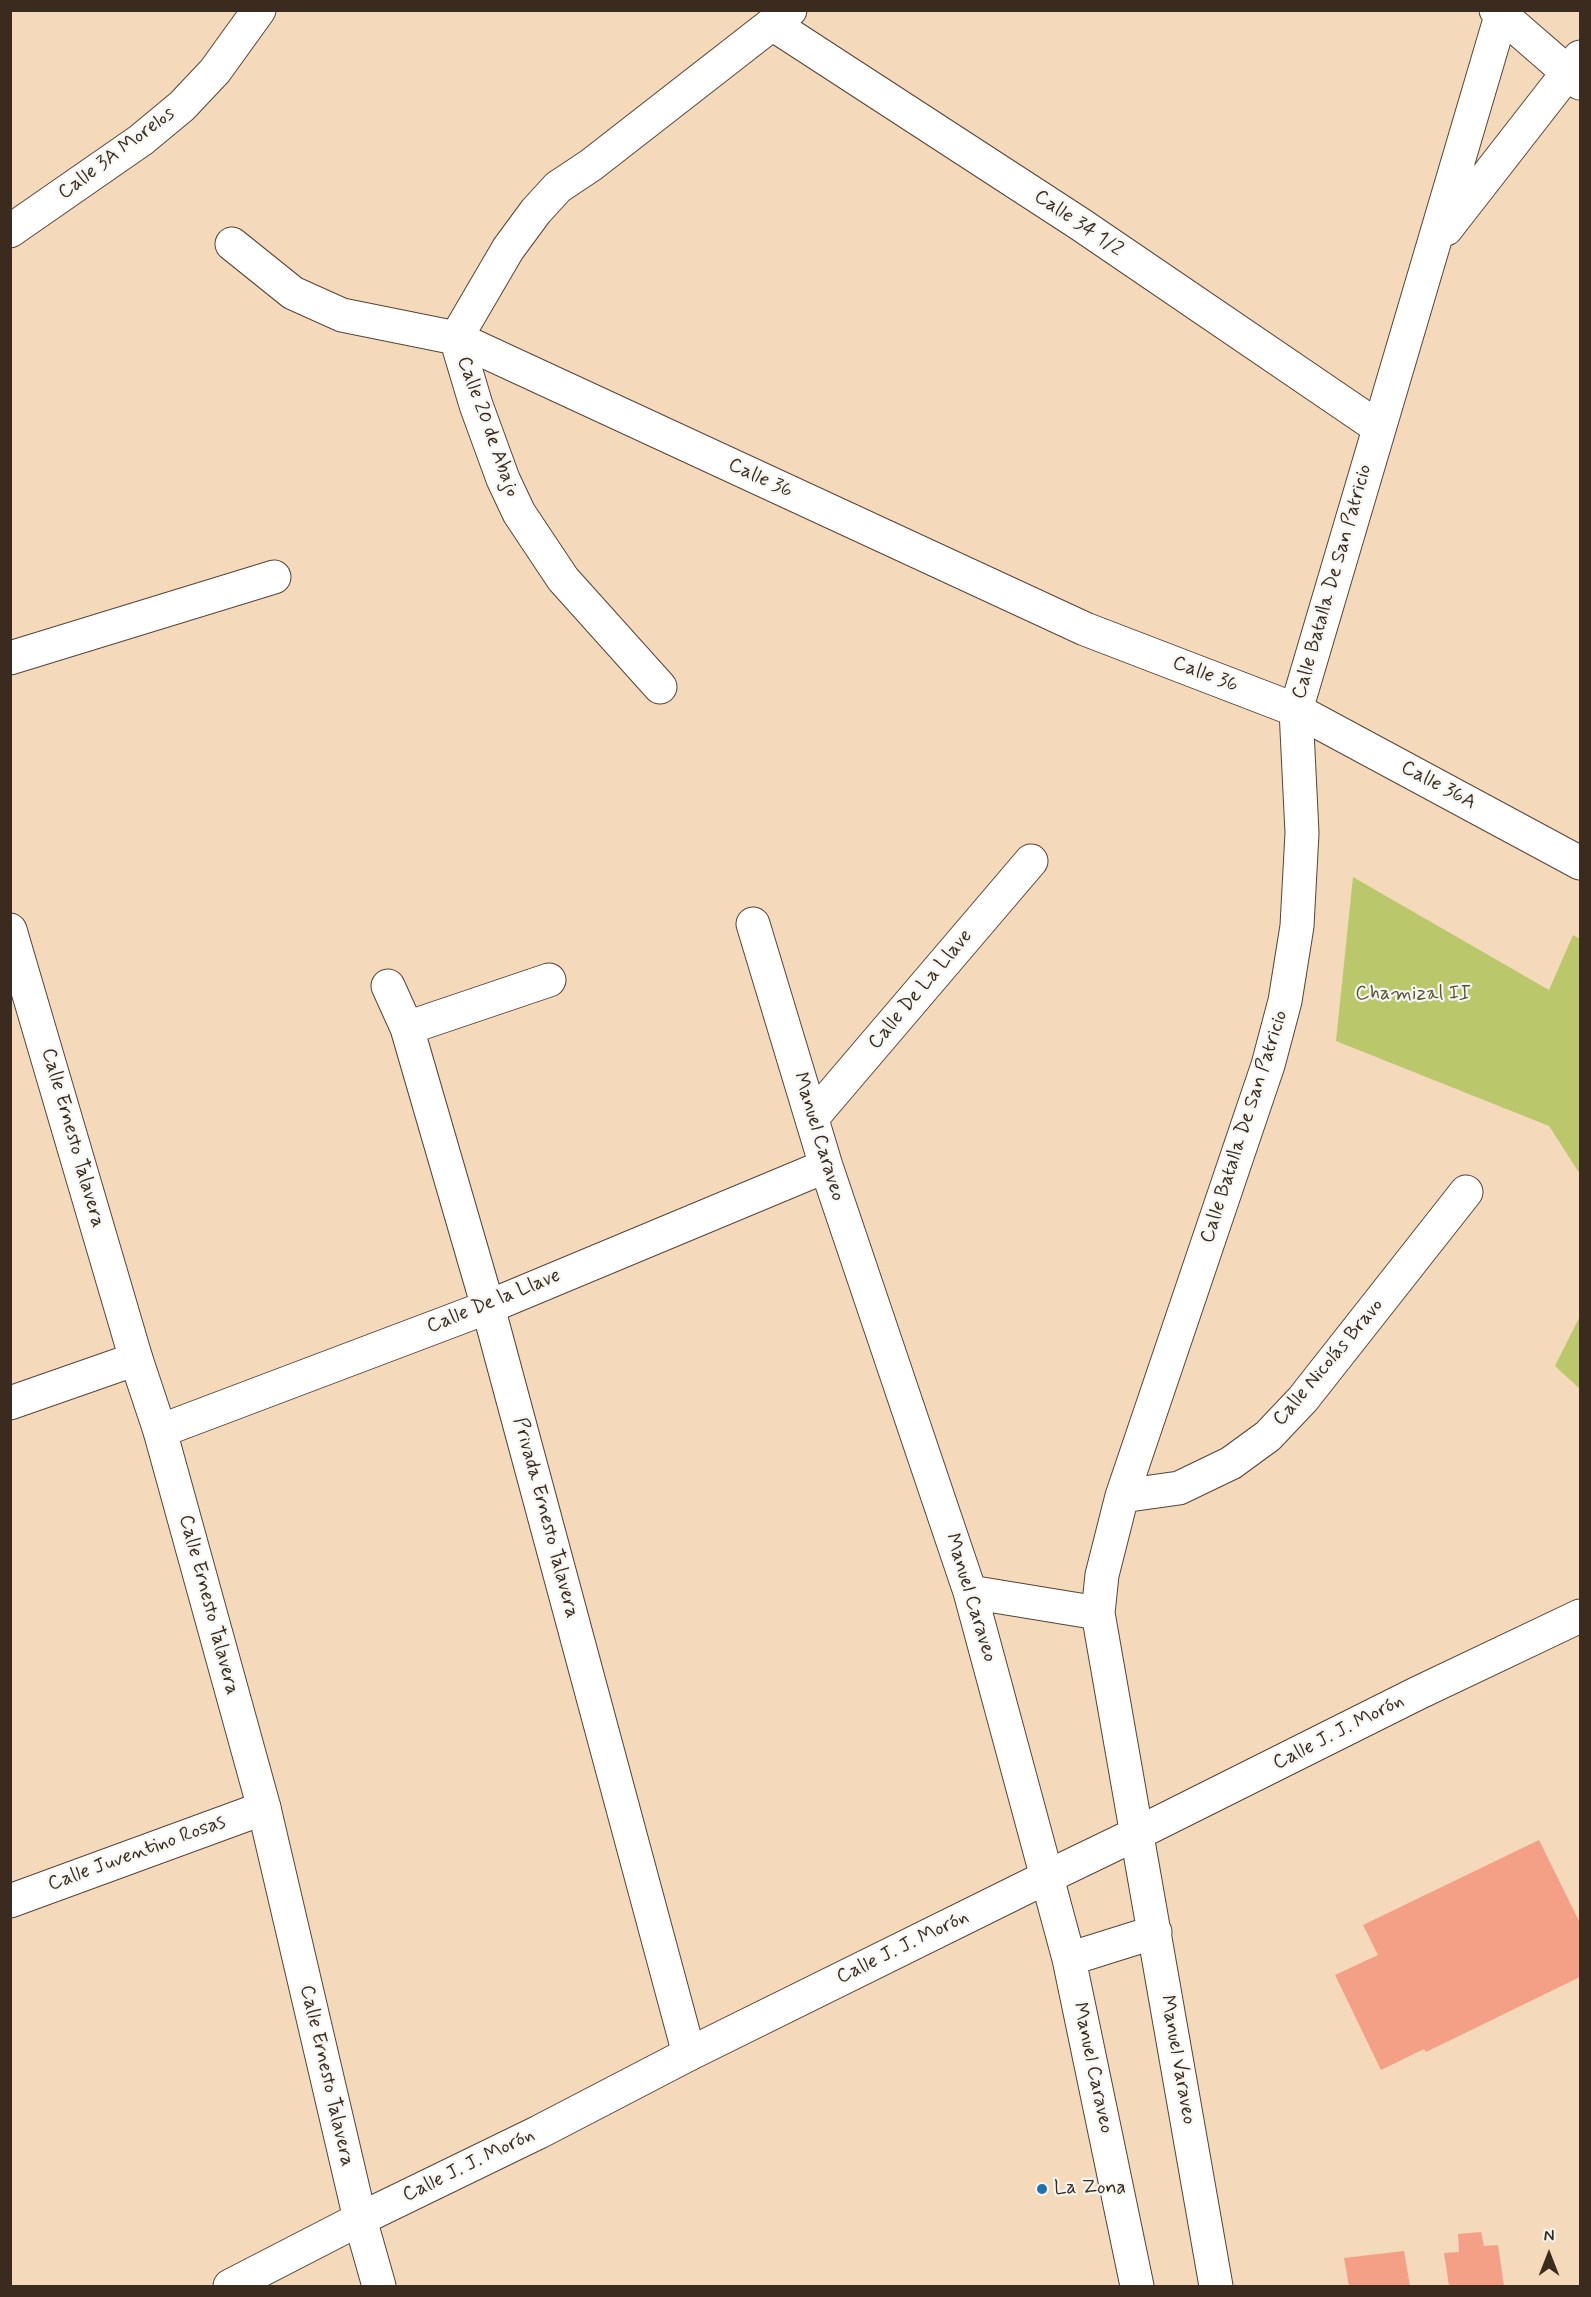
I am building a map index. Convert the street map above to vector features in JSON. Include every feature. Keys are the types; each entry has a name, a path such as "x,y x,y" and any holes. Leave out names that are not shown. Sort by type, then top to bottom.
{"street":[{"name":"Calle 3A Morelos","path":"10,231 141,140 182,106 215,70 259,10"},
{"path":"1498,13 1577,70"},
{"name":"Calle Batalla De San Patricio","path":"1136,1834 1098,1613 1102,1575 1122,1496 1268,1065 1285,1001 1297,926 1302,833 1296,710 1378,427 1436,243 1498,13"},
{"name":"Calle 20 de Abajo","path":"660,687 563,579 519,513 503,479 480,416 456,338 508,249 536,211 558,187 591,165 782,18"},
{"name":"Calle 34 1/2","path":"782,18 1378,427"},
{"name":"Calle Batalla De San Patricio","path":"1436,243 1577,70"},
{"name":"Calle 36","path":"232,244 293,293 342,315 456,338 1085,629 1296,710"},
{"path":"10,658 274,577"},
{"name":"Calle 36A","path":"1296,710 1581,862"},
{"name":"Calle De La Llave","path":"812,1118 1031,861"},
{"name":"Manuel Caraveo","path":"753,924 826,1166 970,1592 1069,1959 1137,2286"},
{"name":"Calle Ernesto Talavera","path":"10,930 136,1359 160,1431 264,1808 360,2219 379,2286"},
{"path":"406,1028 549,980"},
{"name":"Privada Ernesto Talavera","path":"388,986 406,1028 488,1306 689,2054"},
{"name":"Calle De la Llave","path":"160,1431 488,1306 826,1166"},
{"name":"Calle Nicolás Bravo","path":"1122,1496 1179,1488 1231,1463 1268,1436 1303,1399 1466,1192"},
{"path":"10,1403 136,1359"},
{"path":"970,1592 1098,1613"},
{"name":"Calle J. J. Morón","path":"230,2286 1047,1876 1418,1693 1581,1616"},
{"name":"Calle Juventino Rosas","path":"10,1901 264,1808"},
{"name":"Manuel Varaveo","path":"1136,1834 1216,2286"},
{"path":"1069,1959 1155,1932"}],"green space":[{"name":"Chamizal II","path":"1353,877 1549,990 1573,935 1580,939 1580,1174 1549,1126 1336,1041"},
{"path":"1580,1316 1580,1389 1555,1366"}],"building":[{"path":"1539,1840 1580,1923 1580,1977 1426,2052 1424,2049 1381,2070 1335,1975 1378,1955 1363,1925"},
{"path":"1481,2232 1484,2246 1498,2245 1504,2286 1449,2286 1444,2253 1459,2252 1458,2234"},
{"path":"1404,2251 1410,2286 1349,2286 1344,2258"}],"place":[{"name":"La Zona","path":"1042,2189"}]}
